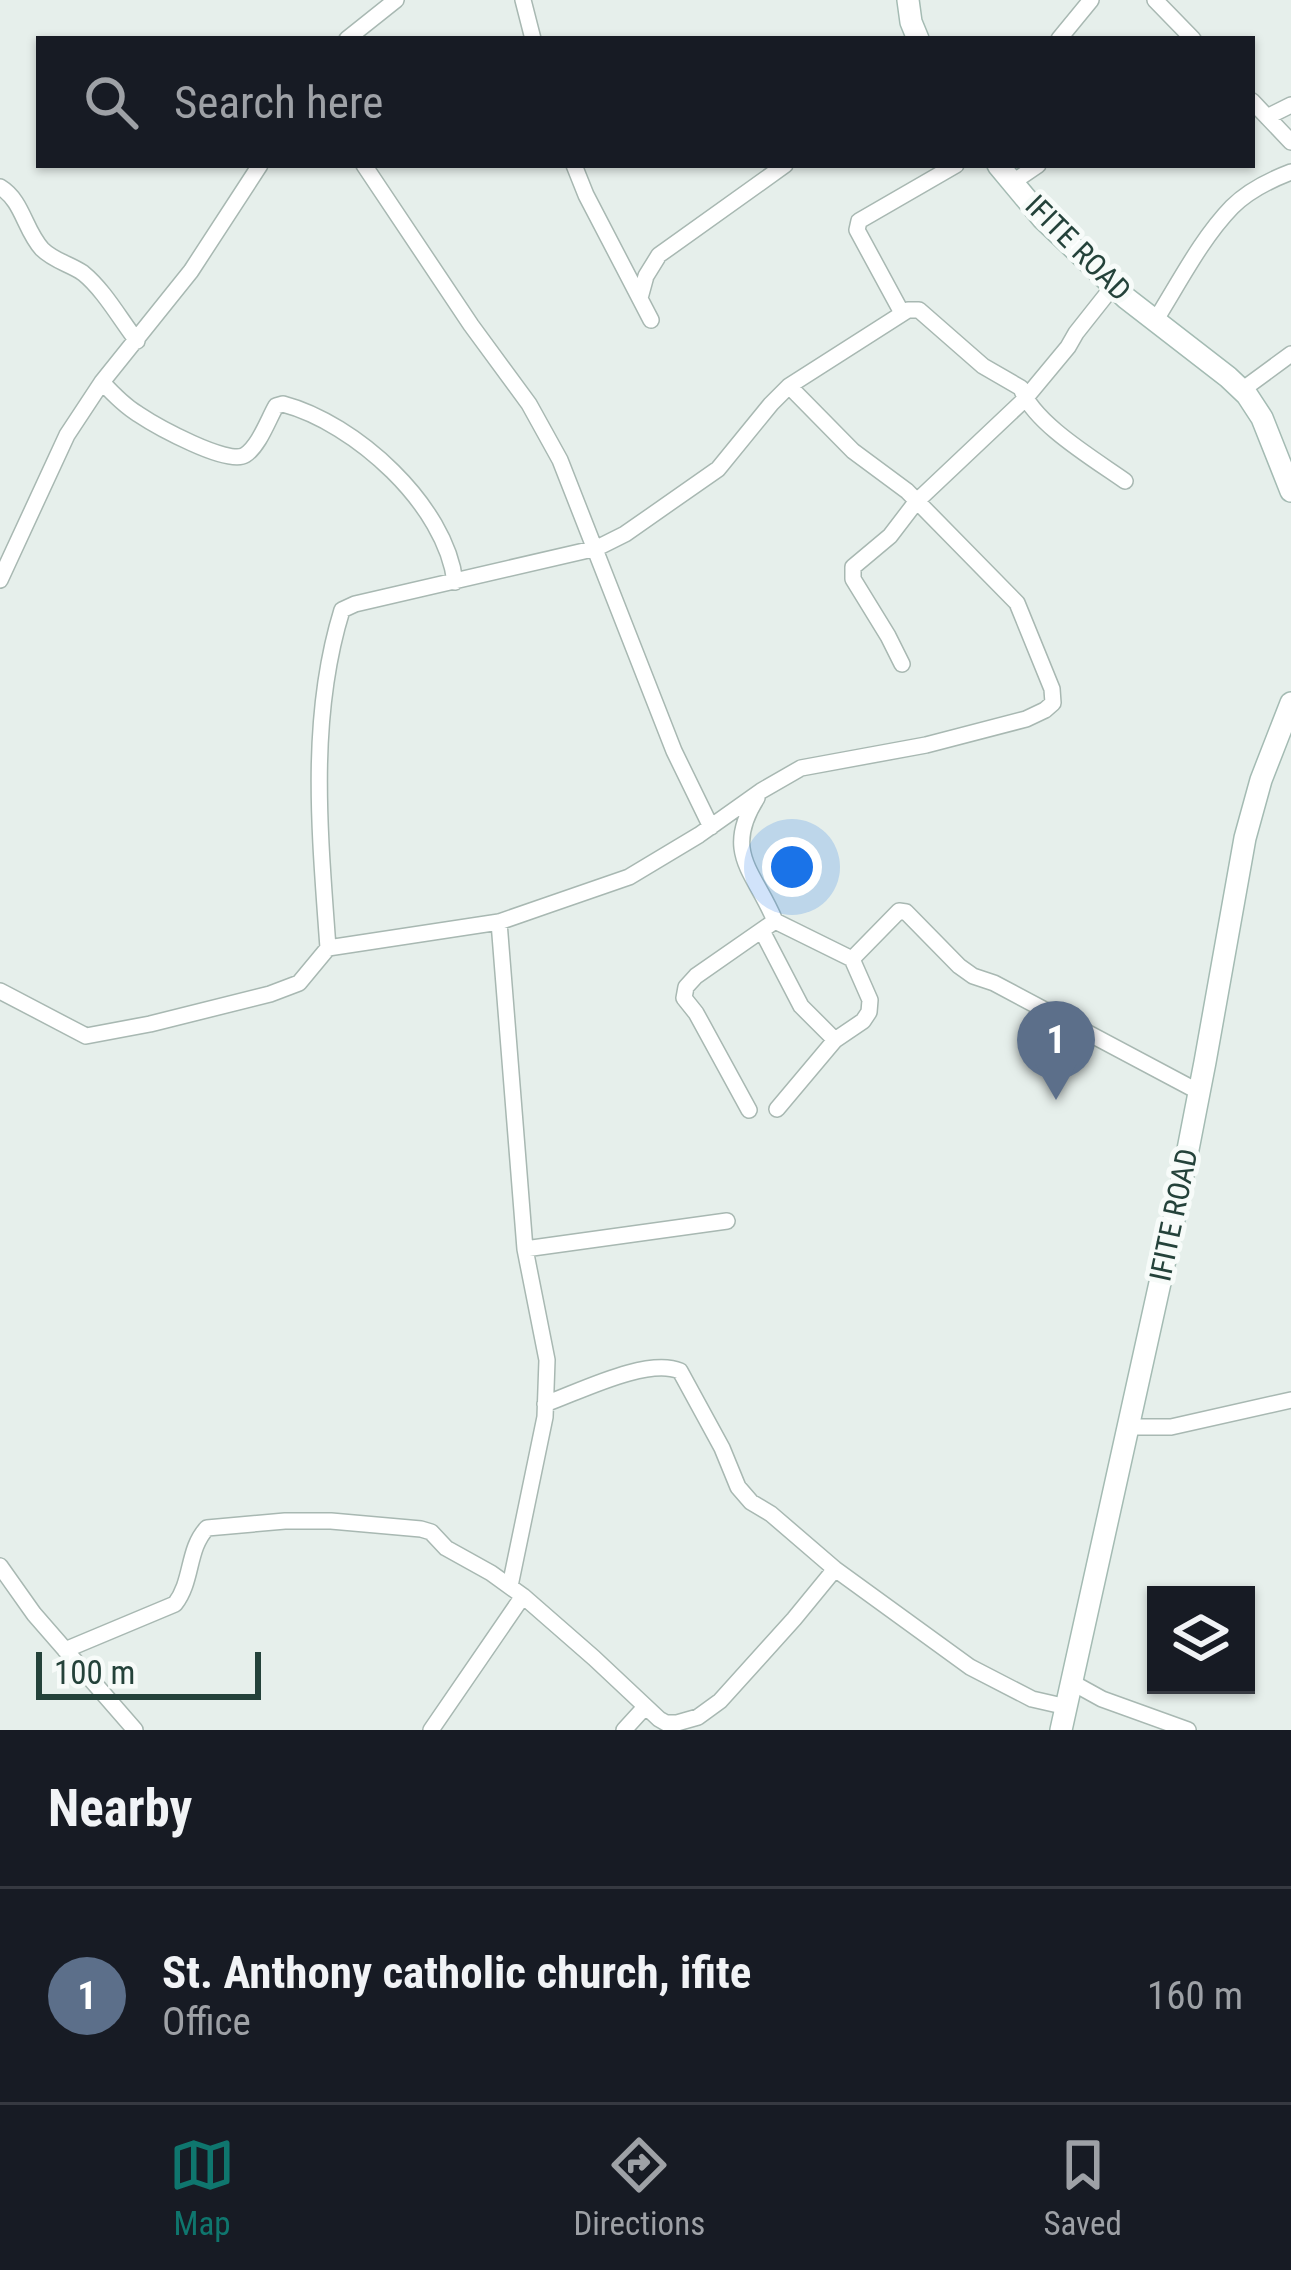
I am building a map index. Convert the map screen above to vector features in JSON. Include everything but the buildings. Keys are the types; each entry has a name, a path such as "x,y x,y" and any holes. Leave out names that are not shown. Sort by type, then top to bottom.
{"street":[{"path":"351,36 396,0"},
{"path":"523,0 532,36"},
{"path":"908,0 917,36"},
{"path":"1061,36 1091,0"},
{"path":"1155,0 1189,36"},
{"path":"1255,103 1291,142"},
{"path":"1267,117 1291,105"},
{"path":"0,580 67,435 102,382 191,271 258,168"},
{"path":"366,168 530,404 560,460 674,751 711,827"},
{"path":"575,168 652,320"},
{"path":"640,298 659,255 780,168"},
{"path":"902,313 857,230 859,221 951,168"},
{"path":"1155,321 1233,206 1291,172"},
{"name":"IFITE ROAD","path":"1006,174 1043,219 1114,286 1242,390 1262,418 1291,491"},
{"path":"0,187 18,203 44,251 88,278 136,341"},
{"path":"902,664 853,579 853,567 890,536 916,502 1024,400 1114,286"},
{"path":"328,948 319,757 321,720 342,610 597,548 625,534 718,469 789,386 908,310 919,310 982,366 1021,388 1024,400 1072,443 1125,481"},
{"path":"1242,390 1291,354"},
{"path":"102,382 137,414 232,459 253,447 276,406 283,404 344,431 366,446 422,506 453,563 455,582"},
{"path":"0,991 86,1036 270,994 299,982 328,948 499,922 629,877 801,768 926,745 1045,710 1052,703 1052,689 1017,603 907,491 853,452 789,386"},
{"name":"IFITE ROAD","path":"1061,1730 1130,1427 1245,838 1291,703"},
{"path":"761,791 743,819 740,843 801,1006 835,1040"},
{"path":"852,959 898,911 906,912 973,976 1199,1092"},
{"path":"431,1730 516,1591 545,1404 547,1360 525,1249 499,922"},
{"path":"769,926 852,959 870,1000 863,1021 835,1040 777,1109"},
{"path":"749,1110 684,998 696,976 769,926"},
{"path":"525,1249 727,1221"},
{"path":"545,1404 640,1370 667,1365 680,1371 738,1487 751,1502 970,1666 1032,1699 1067,1707"},
{"path":"1130,1427 1171,1427 1291,1400"},
{"path":"65,1650 175,1604 183,1594 198,1538 207,1528 308,1521 421,1529 516,1591 645,1707 666,1723 677,1723 709,1711 835,1569"},
{"path":"0,1566 34,1614 135,1730"},
{"path":"1073,1683 1102,1699 1188,1730"},
{"path":"624,1730 645,1707"}],"place":[{"name":"St. Anthony catholic church, ifite","path":"1056,1100"}]}
